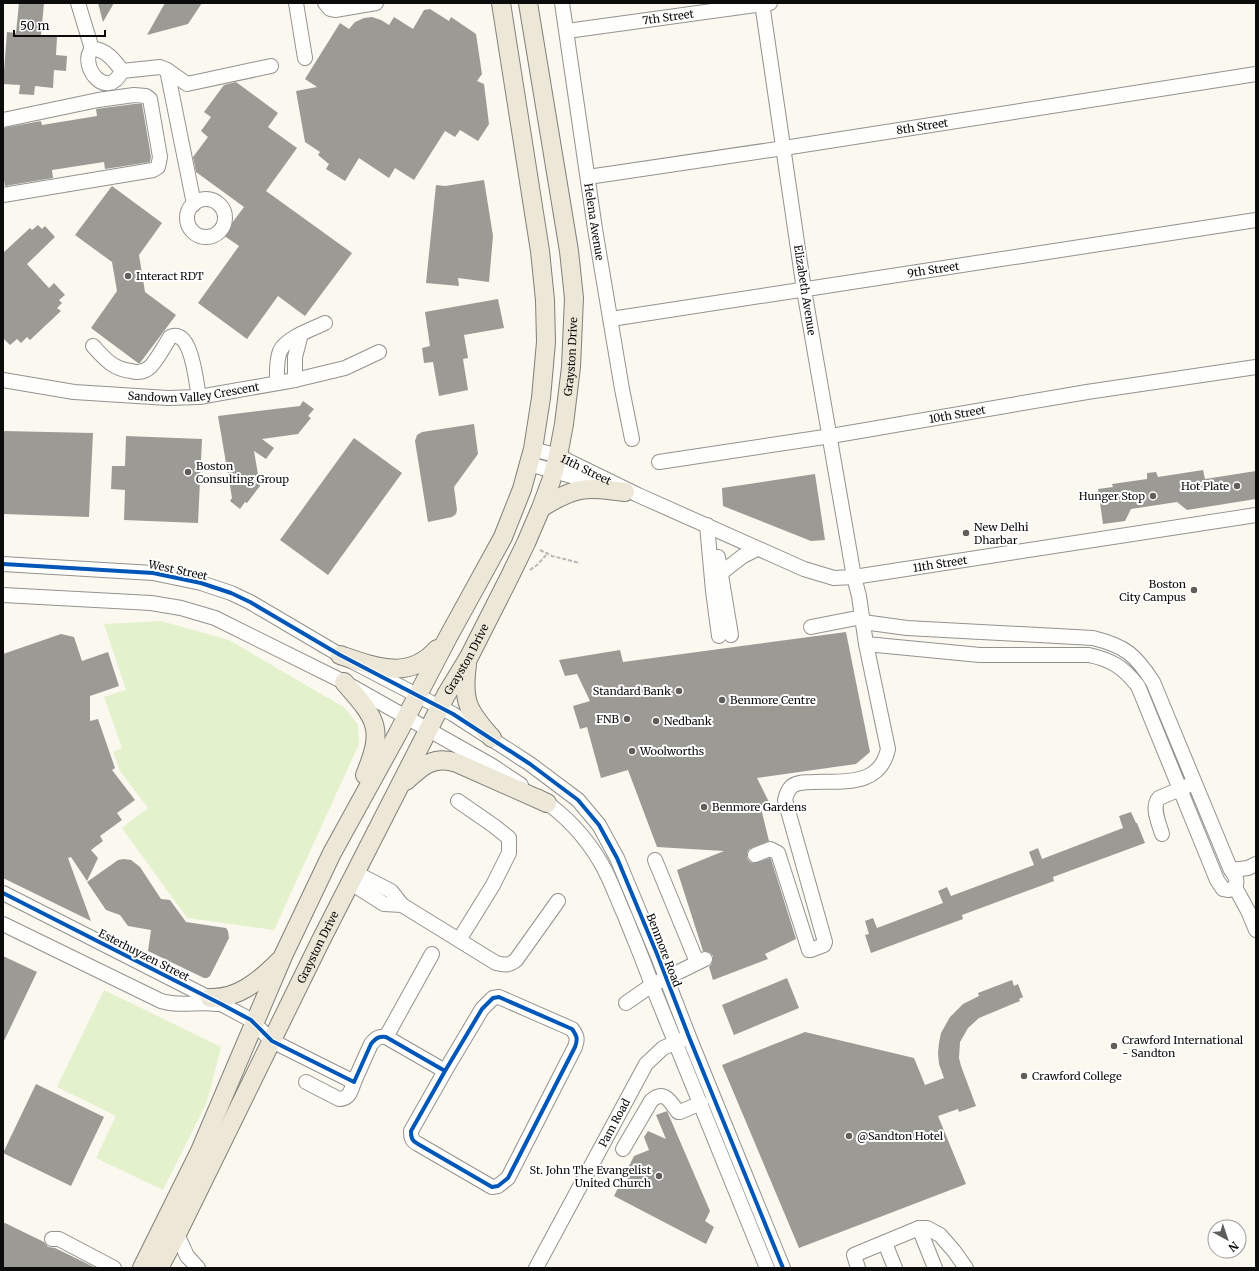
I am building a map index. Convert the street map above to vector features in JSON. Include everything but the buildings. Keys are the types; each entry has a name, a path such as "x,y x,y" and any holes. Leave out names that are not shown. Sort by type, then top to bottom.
{"main road":[{"name":"Grayston Drive","path":"143,1267 200,1151 284,956 332,853 407,717 447,639 503,537 518,501 531,456 543,380 546,342 545,300 540,251 501,3"},
{"name":"Grayston Drive","path":"143,1267 177,1234 353,878 440,708 469,656 526,543 542,508 556,464 564,424 571,367 574,316 573,282 528,3"},
{"path":"542,508 561,496 580,489 598,488 632,493"},
{"path":"340,655 376,666 404,669 416,666 425,661 447,639"},
{"path":"469,656 465,684 467,703 474,718 492,738"},
{"path":"332,853 370,763 376,742 376,733 370,715 361,701 344,682"},
{"path":"398,789 421,768 436,760 445,759 547,803"},
{"path":"216,1001 246,988 261,977 284,956"}],"street":[{"path":"78,3 92,49"},
{"path":"296,3 305,58"},
{"path":"325,3 330,9 335,10 376,3"},
{"name":"Helena Avenue","path":"562,3 595,229 632,439"},
{"name":"7th Street","path":"567,31 765,3"},
{"name":"Elizabeth Avenue","path":"755,855 770,849 778,853 809,950 824,945 825,942 785,800 787,792 793,786 802,782 855,780 871,776 886,760 888,749 866,644 859,596 854,577 804,290 765,3"},
{"path":"92,49 96,49 111,58 122,71"},
{"path":"92,49 88,54 88,60 92,71 100,82 103,84 108,84 118,78 122,71"},
{"path":"122,71 160,67 187,84 271,66"},
{"path":"167,70 194,204"},
{"name":"8th Street","path":"588,177 784,148 1256,74"},
{"path":"3,120 98,100 134,95 146,96 150,99 160,156 158,168 153,170 3,195"},
{"name":"9th Street","path":"611,319 1256,220"},
{"path":"277,383 280,351 286,342 325,323"},
{"path":"295,380 295,357 301,334"},
{"path":"93,346 110,363 120,370 138,373 150,366 170,338 174,335 179,336 186,343 190,352 199,397"},
{"name":"Sandown Valley Crescent","path":"3,380 82,392 168,398 199,397 295,380 345,368 379,352"},
{"name":"10th Street","path":"658,462 830,436 1087,392 1256,366"},
{"name":"11th Street","path":"531,456 632,493 804,569 834,578 854,577 1256,515"},
{"path":"710,527 726,598 725,635 713,591 710,527"},
{"path":"721,573 743,556 757,549"},
{"name":"West Street","path":"3,564 146,572 168,575 201,583 231,593 250,602 340,655 440,708"},
{"path":"3,595 142,603 195,611 232,625 344,682 407,717"},
{"path":"812,627 863,620 907,628 1093,638 1112,643 1129,652 1142,665 1153,682 1256,930"},
{"path":"977,659 982,632"},
{"path":"866,644 977,659 1089,655 1104,658 1117,665 1129,674 1138,686 1217,880 1223,889 1229,890 1234,879 1248,868 1256,864"},
{"path":"1129,674 1142,665"},
{"name":"Benmore Road","path":"440,708 453,714 492,738 568,792 584,806 599,825 622,869 666,979 701,1103 767,1268"},
{"name":"Benmore Road","path":"407,717 491,765 547,803 579,832 601,863 638,946 652,985 682,1039 783,1268"},
{"path":"1162,834 1156,804 1159,798 1195,783"},
{"path":"458,801 509,838 509,853 493,885 459,940"},
{"path":"626,1003 652,985 702,960 654,860"},
{"path":"1234,879 1256,871"},
{"path":"353,878 391,891 402,905 496,963 505,966 512,964 516,960 558,901"},
{"name":"Esterhuyzen Street","path":"3,894 216,1001 255,1024 272,1041 354,1082"},
{"name":"Esterhuyzen Street","path":"3,924 161,1001 172,1004 210,1003 216,1001"},
{"path":"386,1038 432,954"},
{"path":"499,997 572,1029 576,1035 577,1040 575,1047 508,1178 498,1186 492,1187 413,1141 411,1137 411,1131 445,1071 482,1009 493,998 499,997"},
{"path":"306,1082 339,1099 345,1098 350,1094 371,1044 380,1036 445,1071"},
{"name":"Pam Road","path":"536,1268 646,1064 664,1048 682,1039"},
{"path":"632,1089 651,1101"},
{"path":"623,1149 651,1101 656,1097 662,1096 671,1102 678,1112 701,1103"},
{"path":"919,1228 935,1268"},
{"path":"858,1268 854,1256 919,1228 932,1230 940,1235 966,1268"},
{"path":"177,1234 187,1256 198,1268"},
{"path":"52,1239 59,1239 113,1268 120,1268"},
{"path":"885,1243 895,1268"}],"path":[{"path":"526,543 552,556 580,564"}],"green space":[{"path":"161,621 229,640 345,708 358,725 359,744 274,930 187,918 122,828 148,808 120,771 113,752 122,748 104,697 126,690 104,624"},
{"path":"104,990 221,1047 207,1102 163,1190 96,1158 116,1116 57,1087"}],"cycle path":[{"path":"3,564 153,573 201,583 231,593 250,602 340,655 453,714 530,764 578,800 599,825 617,858 783,1268"},
{"path":"3,893 251,1020 272,1041 354,1082 371,1044 379,1037 386,1037 445,1071 411,1131 412,1139 414,1142 492,1187 498,1186 508,1178 575,1047 575,1034 572,1029 499,997 493,998 482,1009 445,1071"}],"place":[{"name":"Interact RDT","path":"128,276"},
{"name":"Boston Consulting Group","path":"188,472"},
{"name":"Hot Plate","path":"1237,486"},
{"name":"Hunger Stop","path":"1153,496"},
{"name":"New Delhi Dharbar","path":"966,533"},
{"name":"Boston City Campus","path":"1194,590"},
{"name":"Standard Bank","path":"679,691"},
{"name":"Benmore Centre","path":"722,700"},
{"name":"FNB","path":"627,719"},
{"name":"Nedbank","path":"656,721"},
{"name":"Woolworths","path":"632,751"},
{"name":"Benmore Gardens","path":"704,807"},
{"name":"Crawford International - Sandton","path":"1114,1046"},
{"name":"Crawford College","path":"1024,1076"},
{"name":"@Sandton Hotel","path":"849,1136"},
{"name":"St. John The Evangelist United Church","path":"659,1176"}]}
